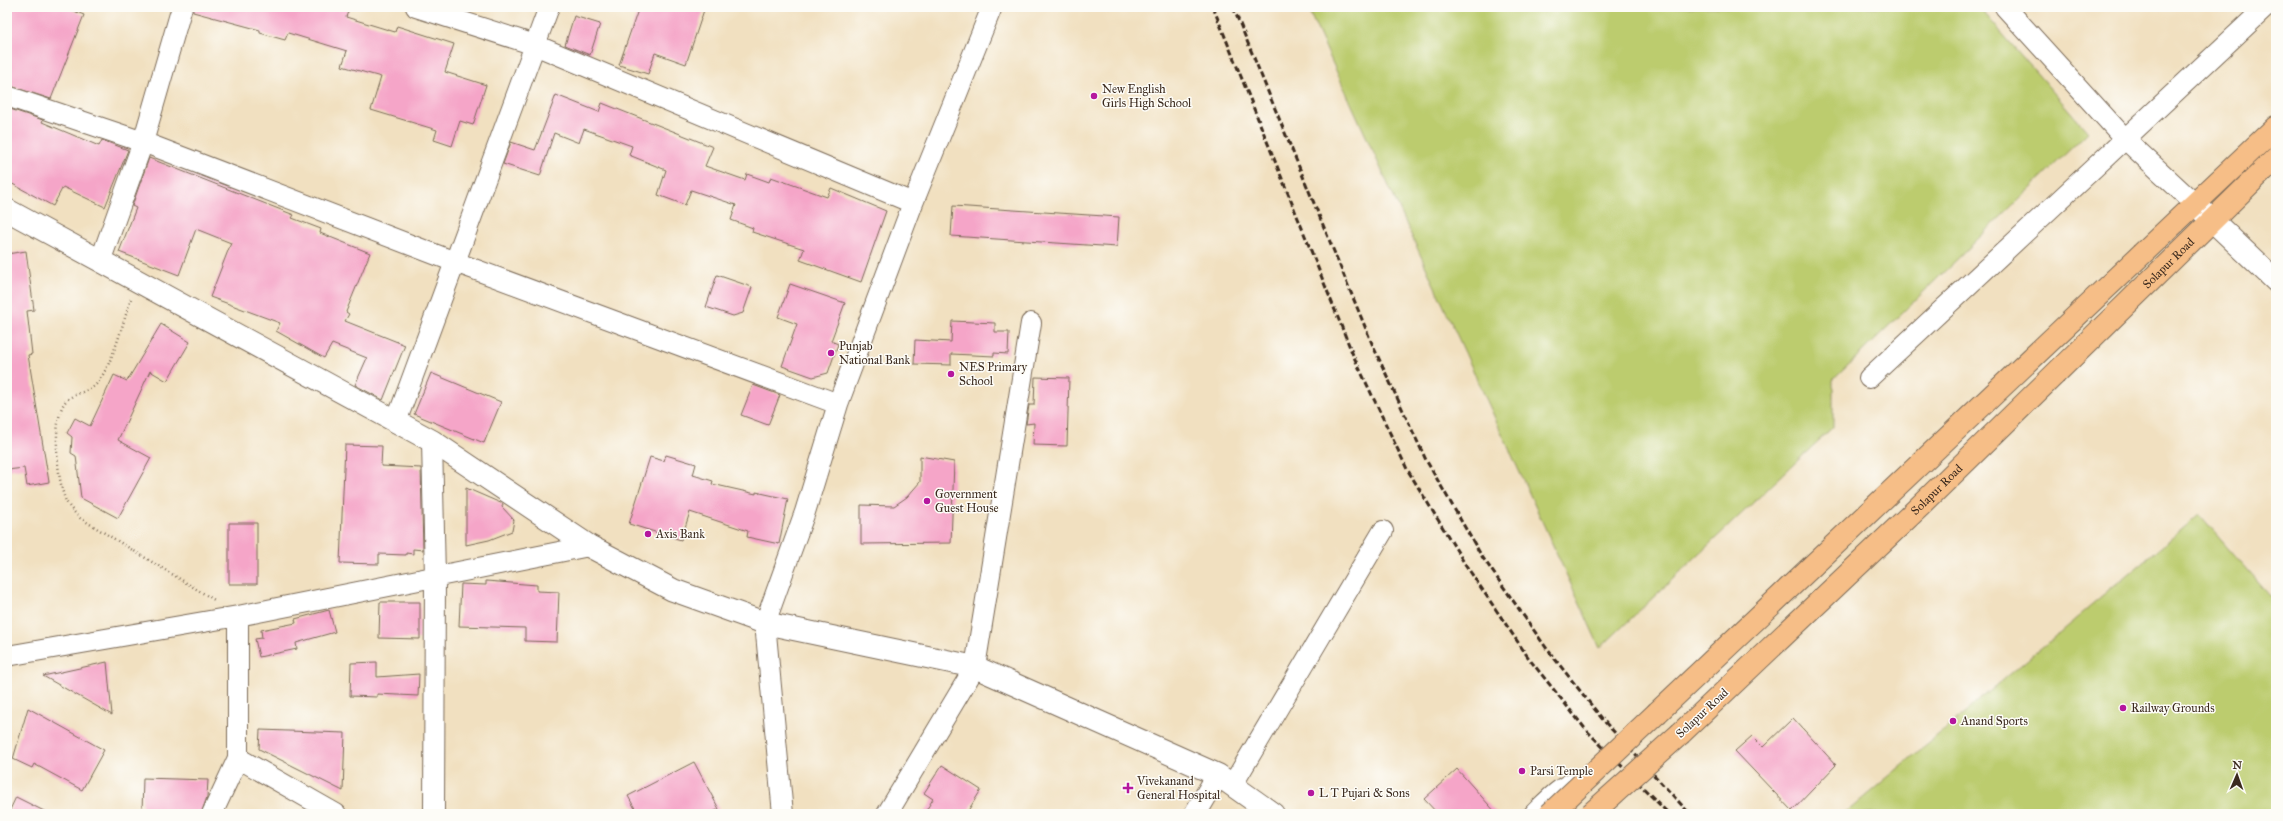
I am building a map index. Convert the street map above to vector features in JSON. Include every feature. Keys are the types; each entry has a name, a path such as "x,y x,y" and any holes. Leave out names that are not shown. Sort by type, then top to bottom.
{"main road":[{"name":"Solapur Road","path":"1550,814 2276,127"},
{"name":"Solapur Road","path":"1598,810 1919,507 2211,219 2276,158"}],"street":[{"path":"101,259 143,142 182,7"},
{"path":"416,7 535,45 912,203"},
{"path":"396,422 549,7"},
{"path":"783,814 765,623 805,512 838,404 912,203 992,7"},
{"path":"2005,7 2125,139 2276,281"},
{"path":"1869,378 2266,7"},
{"path":"7,96 143,142 455,262 838,404"},
{"path":"7,210 101,259 396,422 432,440 589,546 673,590 765,623 975,667 1225,779 1273,814"},
{"path":"887,814 975,667 1031,323"},
{"path":"432,440 435,577 434,814"},
{"path":"1195,814 1225,779 1383,531"},
{"path":"7,656 238,616 589,546"},
{"path":"212,814 238,758 238,616"},
{"path":"238,758 336,814"},
{"path":"1534,814 1563,786 1577,779 1590,777"}],"path":[{"path":"138,280 110,361 99,381 89,390 75,395 66,401 59,412 57,427 60,483 66,503 80,518 238,616"}],"green space":[{"path":"1307,7 1979,7 2088,132 1833,380 1833,427 1600,648"},
{"name":"Railway Grounds","path":"2199,515 2276,603 2276,814 1844,814"}],"building":[{"path":"7,7 64,7 84,15 51,99 7,85"},
{"path":"193,7 341,7 349,9 346,17 395,32 397,26 454,44 445,72 486,85 473,125 460,121 452,146 434,140 437,130 371,110 381,77 342,66 347,51 288,33 285,40 260,33 260,30 193,12"},
{"path":"639,7 705,7 686,64 655,53 648,74 619,65"},
{"path":"574,16 600,24 590,55 565,45"},
{"path":"556,95 599,112 602,103 713,147 705,166 745,180 747,174 769,182 771,177 827,197 831,188 886,211 861,282 800,260 804,249 752,232 753,228 731,220 736,205 691,190 685,205 658,195 666,170 629,155 632,146 584,129 579,143 554,133 540,176 503,164 511,142 535,150"},
{"path":"7,108 43,120 42,122 99,146 102,140 128,150 105,207 63,187 53,206 7,181"},
{"path":"149,158 294,215 292,218 321,229 320,233 370,253 346,312 349,314 345,321 405,345 383,400 355,385 367,358 332,344 324,358 276,331 280,323 210,297 231,243 196,229 179,275 119,252 136,208 132,206"},
{"path":"953,206 1119,217 1117,247 951,236"},
{"path":"26,251 34,310 27,311 32,354 28,355 49,482 27,486 24,468 7,470 7,254"},
{"path":"717,275 752,287 743,313 733,316 706,307"},
{"path":"790,284 845,303 831,341 838,344 828,373 813,377 782,366 797,324 778,317"},
{"path":"952,321 995,323 995,332 1009,332 1008,354 994,353 994,356 951,354 951,365 914,364 915,340 951,342"},
{"path":"161,324 190,342 167,381 150,371 118,440 151,458 118,518 81,498 76,456 71,453 72,437 67,433 75,418 90,426 114,375 127,381"},
{"path":"431,373 501,402 484,443 414,414"},
{"path":"1035,377 1069,378 1067,446 1033,445 1034,423 1026,424 1029,405 1034,405"},
{"path":"753,385 780,395 768,425 741,415"},
{"path":"345,445 382,446 381,466 421,468 423,550 413,549 413,554 406,553 406,555 379,554 379,564 340,563"},
{"path":"666,455 696,464 693,475 713,481 712,484 756,494 756,492 788,499 779,544 747,537 748,531 690,512 681,540 629,524 650,457 664,461"},
{"name":"Government Guest House","path":"920,456 954,462 951,543 861,544 861,505 894,506 907,497 920,482"},
{"path":"466,488 503,504 502,507 514,520 512,531 489,540 466,545"},
{"path":"229,523 257,523 257,584 229,584"},
{"path":"486,581 537,585 537,591 559,592 557,642 525,641 525,628 459,626 461,584 486,585"},
{"path":"380,602 420,602 420,639 379,638"},
{"path":"329,610 335,632 296,643 297,649 259,657 255,639 262,638 261,630 296,623 295,619"},
{"path":"107,662 112,715 43,676"},
{"path":"377,662 377,677 419,674 418,696 377,694 377,697 350,696 351,663"},
{"path":"28,708 104,750 82,790 34,764 32,768 13,759"},
{"path":"1793,718 1836,765 1792,811 1735,751 1752,736 1763,747"},
{"path":"260,730 345,733 343,791 259,749"},
{"path":"694,762 719,809 709,814 638,814 628,796"},
{"path":"942,765 981,790 966,814 924,814 933,799 924,793"},
{"path":"1457,769 1497,814 1438,814 1424,799"},
{"path":"143,778 208,780 207,797 201,814 142,813"},
{"path":"16,797 50,814 8,814"}],"railway":[{"path":"1213,7 1353,355 1407,469 1465,564 1530,660 1587,731 1669,814"},
{"path":"1233,7 1373,346 1426,460 1481,555 1547,649 1604,721 1690,814"}],"place":[{"name":"New English Girls High School","path":"1094,96"},
{"name":"Punjab National Bank","path":"831,353"},
{"name":"NES Primary School","path":"951,374"},
{"name":"Government Guest House","path":"927,501"},
{"name":"Axis Bank","path":"648,534"},
{"name":"Railway Grounds","path":"2123,708"},
{"name":"Anand Sports","path":"1953,721"},
{"name":"Parsi Temple","path":"1522,771"},
{"name":"Vivekanand General Hospital","path":"1128,788"},
{"name":"L T Pujari & Sons","path":"1311,793"}]}
